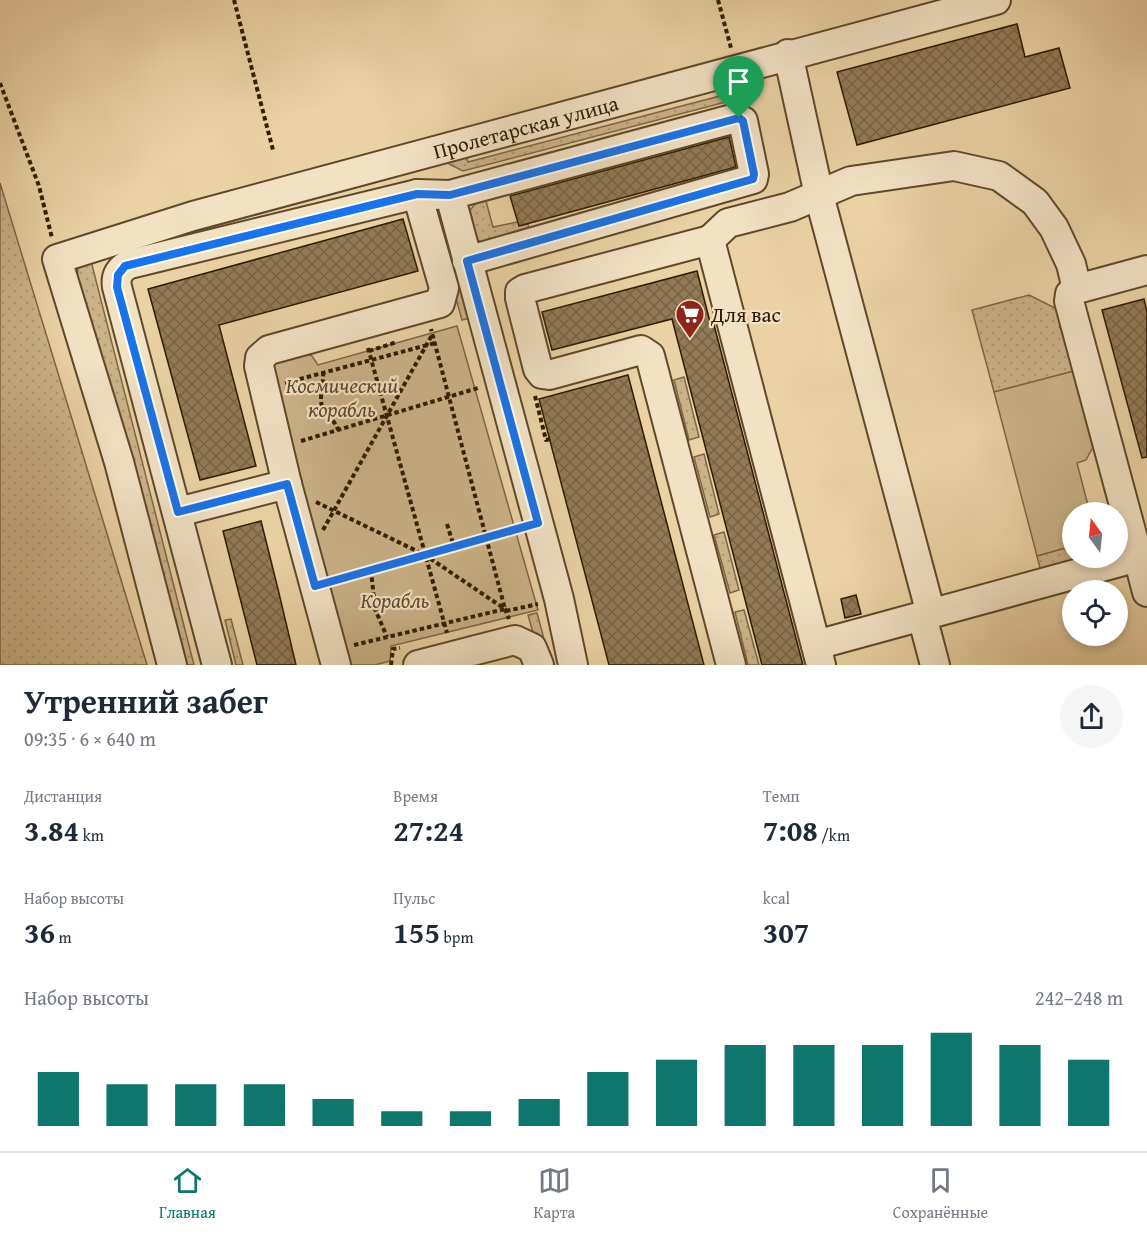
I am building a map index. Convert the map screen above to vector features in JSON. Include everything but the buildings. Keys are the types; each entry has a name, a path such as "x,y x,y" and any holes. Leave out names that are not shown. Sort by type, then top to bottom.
{"street":[{"name":"Пролетарская улица","path":"57,259 193,216 788,54 996,0"},
{"path":"788,54 819,195 926,615 935,665"},
{"path":"217,665 117,287 121,270 130,264 417,194 450,195 736,118 743,121 754,174 753,179 467,261"},
{"path":"731,665 650,356 642,350 549,375 543,374 538,369 520,292 710,240 728,223 790,207 851,181 920,169 954,166 999,176 1035,202 1054,228 1071,264 1077,289"},
{"path":"342,655 315,586 287,484 259,366 261,358 269,350 363,324 429,321 444,291 417,194"},
{"path":"450,195 538,523 573,665"},
{"path":"710,240 819,655 926,615 1138,557"},
{"path":"57,259 119,462 172,665"},
{"path":"1147,270 1077,289 1070,294 1069,301 1147,592"},
{"path":"178,512 287,484"},
{"path":"418,665 515,640 532,648 539,665"}],"path":[{"path":"234,0 273,150"},
{"path":"718,0 736,68"},
{"path":"0,83 39,186 57,259"},
{"path":"429,321 515,640"},
{"path":"316,527 319,537 426,345 429,321"},
{"path":"363,324 454,656"},
{"path":"282,387 286,382 435,343"},
{"path":"324,372 321,405 334,419 338,430"},
{"path":"543,374 532,382 546,440 550,439"},
{"path":"278,446 388,416 499,381"},
{"path":"312,508 309,498 425,555 506,610"},
{"path":"315,586 538,523"},
{"path":"447,524 454,547"},
{"path":"371,570 375,609 387,637"},
{"path":"342,655 387,637 531,606"}],"green space":[{"path":"739,91 741,98 463,171 449,164 445,148 462,143 468,162"},
{"path":"436,164 91,261 194,665 177,665 77,285 78,267 85,255"},
{"path":"0,183 147,665 0,665"},
{"path":"486,201 493,227 527,220 531,238 485,246 477,239 470,210 477,202"},
{"path":"439,205 470,318 462,320 430,206"},
{"path":"1029,295 1057,309 1074,371 994,392 972,310"},
{"path":"457,326 538,610 391,646 390,661 375,665 340,665 266,367 298,348 312,356 318,365"},
{"path":"1074,371 1093,447 1086,460 1077,463 1087,502 1062,502 1062,549 1037,556 994,392"},
{"path":"684,377 699,437 689,440 674,380"},
{"path":"704,454 719,514 710,517 694,457"},
{"path":"724,532 739,590 730,593 714,535"},
{"path":"1062,549 1062,566 1041,572 1037,556"},
{"path":"744,610 759,665 748,665 735,612"},
{"path":"537,613 551,665 542,665 528,615"},
{"path":"231,619 243,665 236,665 225,620"}],"place":[{"name":"Для вас","path":"690,340"}],"route":[{"path":"739,118 743,121 754,174 753,179 467,261 538,523 315,586 287,484 178,512 117,287 118,275 125,266 417,194 450,195 739,118"}],"park label":[{"name":"Космический корабль","path":"342,397"},
{"name":"Корабль","path":"395,600"}]}
